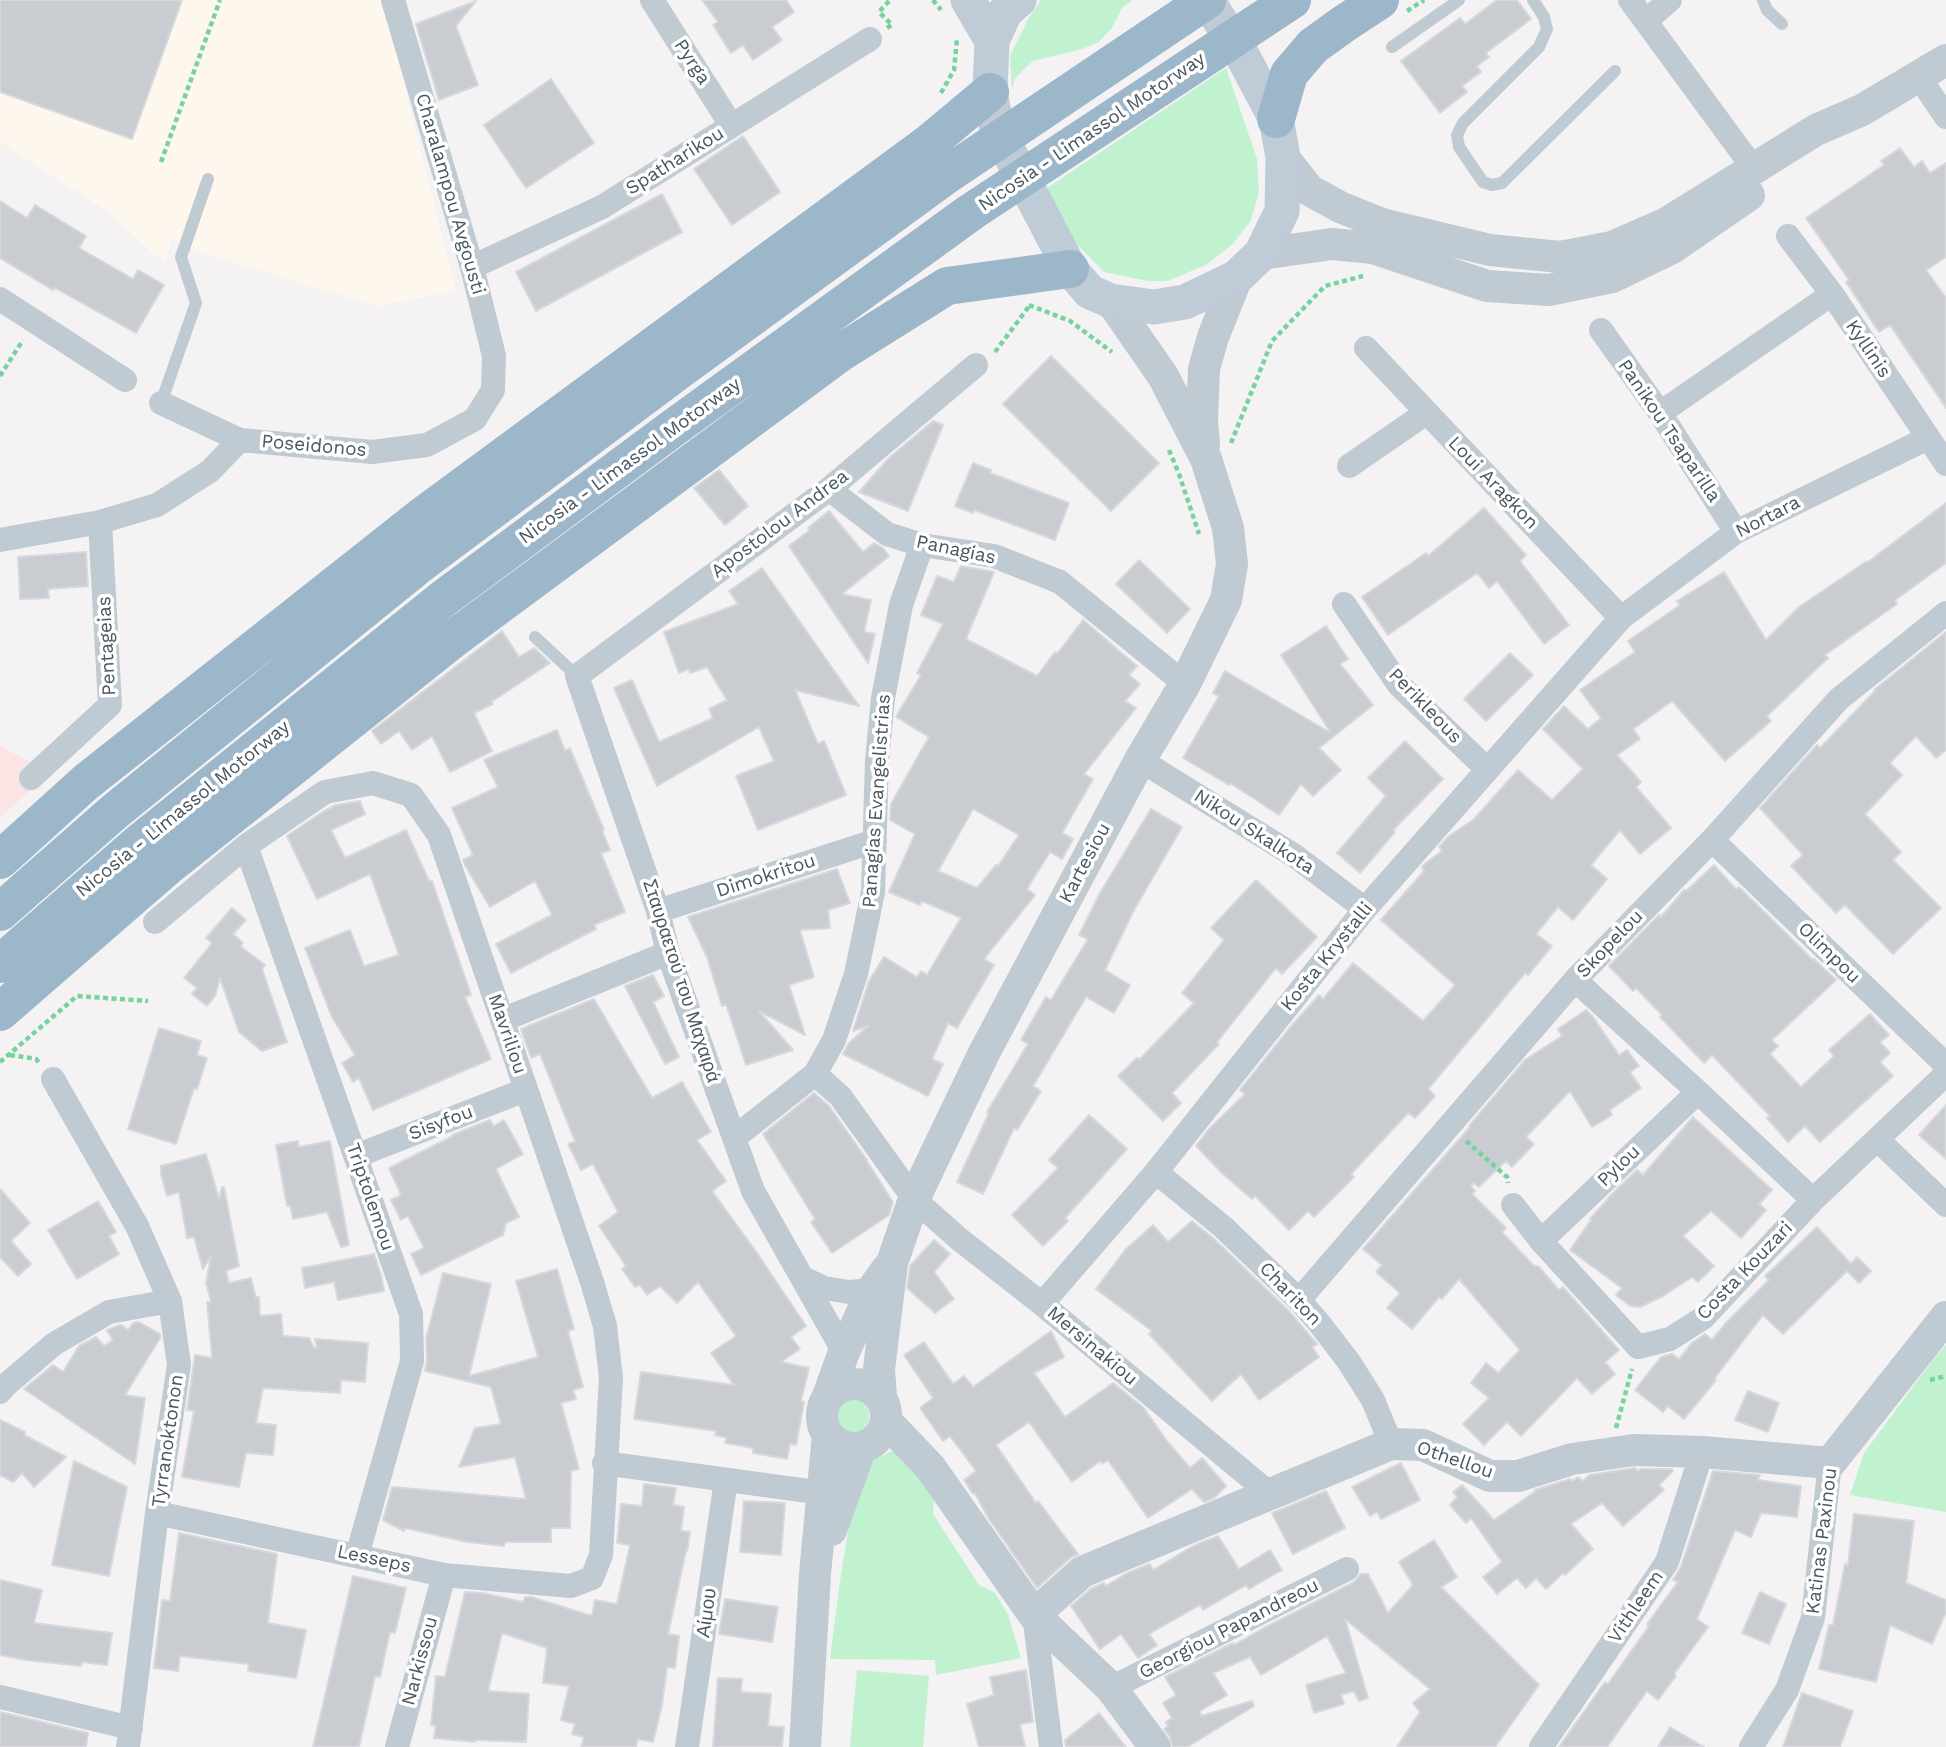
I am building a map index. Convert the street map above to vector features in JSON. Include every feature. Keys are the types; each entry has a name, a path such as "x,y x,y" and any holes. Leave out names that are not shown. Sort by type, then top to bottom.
{"highway":[{"name":"Nicosia - Limassol Motorway","path":"0,912 114,812 420,564 948,174 1207,0"},
{"name":"Nicosia - Limassol Motorway","path":"0,964 139,842 433,607 673,428 971,212 1292,0"},
{"path":"1276,119 1289,74 1313,46 1380,0"},
{"path":"0,860 86,782 425,514 918,151 990,92"},
{"path":"0,1012 167,867 456,637 840,353 947,286 1070,269"}],"main road":[{"path":"1019,0 1005,12 992,41 990,92 998,129 1070,269 1090,292 1111,301 1154,307 1185,302 1249,266 1282,211 1283,157 1276,119 1242,55 1207,0"},
{"path":"955,14 992,41"}],"street":[{"name":"Charalampou Avgousti","path":"393,0 472,267 494,356 493,390"},
{"name":"Pyrga","path":"652,0 732,125"},
{"path":"1630,0 1754,169"},
{"path":"1646,21 1670,0"},
{"name":"Spatharikou","path":"472,267 602,207 870,39"},
{"path":"1283,157 1309,190 1340,208 1382,224 1490,250 1560,257 1612,247 1665,224 1816,130 1862,110 1946,60"},
{"path":"1919,77 1946,117"},
{"path":"1249,266 1332,244 1373,248 1487,286 1549,290 1612,277 1672,248 1826,142 1862,110"},
{"name":"Kyllinis","path":"1788,236 1832,294 1946,464"},
{"name":"Kartesiou","path":"1197,466 1204,369 1213,337 1249,266"},
{"path":"1660,413 1832,294"},
{"path":"0,299 125,380"},
{"name":"Kartesiou","path":"883,1409 879,1369 892,1263 914,1199 984,1053 1140,760 1185,684 1226,600 1232,564 1228,528 1197,466 1163,376 1111,301"},
{"name":"Panikou Tsaparilla","path":"1601,330 1660,413 1736,533"},
{"name":"Loui Aragkon","path":"1366,348 1621,618"},
{"name":"Apostolou Andrea","path":"577,676 829,489 976,365"},
{"name":"Poseidonos","path":"161,403 240,440 372,452 427,445 475,419 493,390"},
{"path":"1349,466 1426,413"},
{"name":"Nortara","path":"1621,618 1736,533 1928,438"},
{"path":"0,540 100,522 157,505 210,471 240,440"},
{"name":"Panagias","path":"829,489 887,534 922,545 994,556 1060,582 1185,684"},
{"name":"Pentageias","path":"31,778 110,705 100,522"},
{"name":"Panagias Evangelistrias","path":"734,1138 815,1074 834,1041 856,974 873,892 877,760 883,698 901,606 922,545"},
{"name":"Perikleous","path":"1344,604 1399,685 1487,769"},
{"name":"Skopelou","path":"1299,1300 1575,980 1712,840 1839,699 1946,613"},
{"name":"Kosta Krystalli","path":"1042,1304 1156,1171 1365,909 1621,618"},
{"name":"Σταυραετού του Μαχαιρά","path":"577,676 658,911 668,953 753,1191 844,1352"},
{"name":"Nikou Skalkota","path":"1140,760 1295,856 1365,909"},
{"name":"Mavriliou","path":"155,922 246,846 325,792 373,783 411,795 439,835 605,1326 611,1378 600,1555 592,1578"},
{"name":"Olimpou","path":"1712,840 1946,1065"},
{"name":"Dimokritou","path":"658,911 875,841"},
{"name":"Triptolemou","path":"246,846 411,1314 412,1361 357,1556"},
{"path":"502,1020 668,953"},
{"path":"1575,980 1813,1200"},
{"name":"Mersinakiou","path":"815,1074 840,1096 914,1199 959,1239 1042,1304 1269,1493"},
{"name":"Costa Kouzari","path":"1638,1348 1670,1339 1703,1318 1813,1200 1946,1074"},
{"name":"Tyrranoktonon","path":"53,1079 137,1226 170,1301 179,1365 157,1513 130,1737"},
{"name":"Sisyfou","path":"356,1156 525,1090"},
{"name":"Pylou","path":"1541,1241 1698,1092"},
{"path":"1878,1140 1946,1205"},
{"name":"Chariton","path":"1156,1171 1223,1227 1299,1300 1349,1362 1373,1400 1391,1444"},
{"path":"1513,1205 1541,1241 1638,1348"},
{"name":"Kartesiou","path":"827,1399 844,1352 872,1290 892,1263"},
{"path":"803,1278 824,1288 849,1292 872,1290"},
{"path":"0,1392 54,1344 109,1312 170,1301"},
{"name":"Katinas Paxinou","path":"1751,1747 1787,1690 1813,1619 1830,1463 1946,1317"},
{"path":"806,1747 815,1574 828,1435 822,1417 823,1408 834,1391 853,1384 864,1385 873,1390 883,1409 930,1467 1034,1615 1111,1688 1155,1747"},
{"path":"828,1435 843,1446 852,1448 870,1444 883,1430 883,1409"},
{"name":"Othellou","path":"1034,1615 1082,1572 1391,1444 1423,1445 1490,1476 1518,1476 1572,1459 1634,1450 1702,1452 1830,1463"},
{"path":"815,1574 862,1447"},
{"name":"Vithleem","path":"1541,1747 1667,1562 1702,1452"},
{"path":"604,1463 824,1493"},
{"name":"Αίμου","path":"687,1747 726,1480"},
{"name":"Lesseps","path":"157,1513 444,1575 571,1586 592,1578"},
{"name":"Georgiou Papandreou","path":"1111,1688 1347,1569"},
{"name":"Narkissou","path":"397,1747 444,1575"},
{"path":"1034,1615 1051,1747"},
{"path":"0,1697 130,1737"}],"lane":[{"path":"1392,47 1460,0"},
{"path":"1533,0 1544,17 1547,29 1539,47 1463,123 1457,135 1459,147 1483,182 1492,186 1502,183 1615,71"},
{"path":"1763,0 1767,10 1782,24"},
{"path":"161,403 196,303 181,257 208,179"},
{"path":"535,637 577,676"}],"path":[{"path":"161,162 220,0"},
{"path":"879,12 890,0"},
{"path":"933,0 955,14 958,40 954,70 940,94"},
{"path":"1197,466 1225,456 1272,341 1325,286 1361,276"},
{"path":"1019,303 1070,321 1118,356"},
{"path":"976,365 994,354 1030,305"},
{"path":"0,376 34,321"},
{"path":"1165,442 1197,466 1202,541"},
{"path":"0,1062 77,996 148,1001"},
{"path":"9,1055 36,1059 53,1079"},
{"path":"1449,1126 1507,1177 1513,1205"},
{"path":"1617,1421 1638,1348"}],"shaded area":[{"path":"0,0 383,0 456,291 376,306 200,252 172,238 165,264 108,212 0,142"},
{"path":"0,745 49,774 0,817"}],"green space":[{"path":"1041,0 1132,0 1122,8 1112,28 1099,42 1033,61 1015,78 1012,89 1010,56 1028,19"},
{"path":"1226,68 1257,159 1259,192 1251,220 1233,244 1206,265 1167,281 1148,281 1104,272 1055,222 1044,190"},
{"path":"1946,1345 1946,1512 1850,1495 1864,1453"},
{"path":"851,1398 864,1403 869,1416 864,1429 851,1434 838,1429 833,1416 838,1403"},
{"path":"892,1451 918,1464 934,1489 933,1514 979,1585 995,1593 1008,1615 1021,1658 936,1675 935,1660 830,1659 853,1500 866,1464"},
{"path":"857,1670 929,1676 923,1747 850,1747"}],"building":[{"path":"0,0 182,0 132,139 0,92"},
{"path":"702,0 786,0 794,12 772,27 782,40 753,60 743,45 731,53 713,25 718,22"},
{"path":"1497,0 1517,0 1531,19 1486,53 1489,57 1477,66 1481,72 1462,86 1467,92 1440,113 1401,61 1460,18 1465,24"},
{"path":"476,1 456,26 478,85 439,100 416,24"},
{"path":"551,79 594,143 526,188 484,125"},
{"path":"743,136 780,192 732,225 694,169"},
{"path":"1900,148 1914,167 1922,161 1930,173 1946,163 1946,257 1926,270 1946,298 1946,408 1890,325 1879,332 1846,282 1849,280 1806,218 1884,165 1881,161"},
{"path":"662,194 682,232 536,311 516,272"},
{"path":"0,201 27,218 35,205 86,236 79,248 133,279 138,270 164,285 136,333 55,288 53,290 0,258"},
{"path":"1051,356 1159,463 1111,511 1003,404"},
{"path":"933,421 943,425 908,511 859,492 889,458"},
{"path":"973,463 991,470 990,473 1069,503 1055,540 974,510 973,513 955,506"},
{"path":"719,470 748,506 725,525 694,488"},
{"path":"1946,503 1946,563 1895,600 1897,604 1825,655 1828,658 1767,716 1771,721 1725,761 1672,701 1633,729 1640,739 1617,755 1641,782 1636,787 1671,828 1640,854 1620,830 1591,865 1607,879 1573,920 1558,907 1536,934 1552,946 1528,975 1525,973 1428,1089 1435,1096 1415,1118 1408,1113 1351,1174 1354,1177 1314,1217 1308,1211 1289,1230 1255,1196 1252,1199 1222,1173 1196,1146 1208,1130 1245,1094 1240,1090 1288,1030 1319,995 1323,999 1353,963 1423,1021 1455,985 1381,920 1424,871 1422,867 1442,851 1439,847 1449,836 1473,820 1518,770 1552,800 1583,769 1543,729 1564,706 1588,729 1601,718 1580,690 1635,652 1628,641 1680,605 1677,601 1724,572 1766,640 1799,607 1868,562"},
{"path":"1484,508 1526,555 1520,561 1569,625 1544,644 1497,581 1489,588 1477,573 1388,635 1362,597 1426,553 1428,556"},
{"path":"829,511 863,552 874,543 883,548 889,556 842,594 871,600 864,632 875,634 868,663 789,546"},
{"path":"86,552 88,586 48,589 49,598 20,599 18,557"},
{"path":"1139,560 1190,609 1167,633 1116,584"},
{"path":"961,566 994,572 966,639 1037,676 1083,620 1137,666 1129,675 1140,684 1125,701 1136,708 1084,774 1093,779 1062,833 1073,839 1062,859 1050,852 1027,889 1035,895 984,959 994,965 957,1028 948,1023 932,1059 943,1064 928,1096 843,1054 849,1043 868,1026 853,1031 869,981 884,957 917,977 921,971 927,975 961,918 922,901 920,905 889,892 915,834 890,820 891,804 929,737 896,717 921,675 917,673 943,624 921,615 937,576 954,582","holes":["973,809 1019,835 998,866 996,865 977,888 938,871"]},
{"path":"762,568 859,706 795,690 818,744 824,741 846,795 758,830 736,776 774,761 759,727 657,786 614,688 632,680 659,742 713,718 709,709 727,700 707,667 690,673 689,669 679,673 664,632 738,604 729,591"},
{"path":"1326,626 1348,659 1340,664 1373,705 1319,748 1341,770 1313,796 1301,784 1279,815 1230,783 1229,785 1183,758 1219,696 1213,693 1225,671 1331,733 1281,655"},
{"path":"502,631 519,657 534,648 550,663 491,702 493,704 474,713 492,751 450,772 432,736 412,750 399,731 381,744 372,731"},
{"path":"1946,632 1946,750 1936,758 1916,736 1890,763 1902,775 1865,814 1901,852 1893,860 1941,908 1893,954 1845,905 1836,913 1791,866 1803,855 1760,808 1817,745 1820,748 1874,690"},
{"path":"1510,653 1533,675 1486,721 1464,699"},
{"path":"557,730 565,751 570,748 604,830 610,850 601,853 625,912 594,925 596,929 511,973 496,944 552,915 535,881 490,907 463,860 473,855 452,808 498,787 484,760"},
{"path":"1405,741 1443,779 1393,830 1395,832 1360,873 1337,853 1386,796 1368,778"},
{"path":"360,801 365,814 331,830 345,858 406,830 429,881 432,881 471,995 465,997 491,1059 373,1110 359,1078 353,1082 342,1063 355,1055 332,1017 305,948 350,930 364,966 399,955 370,874 317,899 287,836 336,805"},
{"path":"1151,809 1182,827 1134,910 1105,970 1130,985 1114,1013 1086,997 1033,1086 1041,1091 1017,1130 1014,1128 983,1194 957,1182 989,1113 987,1112 1028,1044 1021,1040 1046,997 1051,1000 1088,939 1079,935 1100,893"},
{"path":"1714,865 1736,889 1739,887 1836,980 1772,1040 1778,1046 1770,1054 1801,1087 1834,1056 1829,1050 1870,1014 1889,1035 1880,1042 1890,1053 1880,1062 1893,1076 1820,1142 1805,1126 1788,1142 1767,1118 1770,1116 1712,1055 1704,1063 1636,988 1633,991 1609,966 1659,915 1661,917 1684,890"},
{"path":"837,869 850,903 828,910 830,928 800,930 814,977 789,985 805,1035 759,1011 793,1050 746,1065 726,1004 722,1006 707,957 688,917"},
{"path":"1256,880 1317,937 1282,974 1276,968 1217,1042 1219,1044 1172,1093 1181,1103 1163,1121 1118,1076 1137,1058 1139,1060 1194,1003 1182,993 1224,940 1211,928"},
{"path":"232,908 246,920 233,934 243,943 240,946 265,965 262,969 287,1042 262,1051 239,1032 220,978 215,996 207,1006 192,994 197,988 184,978 212,943 206,938"},
{"path":"653,975 664,996 653,1002 679,1057 665,1064 625,986"},
{"path":"594,999 652,1098 682,1082 711,1132 697,1140 726,1181 712,1191 806,1326 791,1337 800,1349 781,1362 809,1368 801,1401 804,1402 796,1445 790,1444 787,1459 753,1453 753,1448 725,1443 727,1438 715,1435 716,1431 634,1419 641,1372 734,1385 711,1353 736,1336 698,1282 677,1303 660,1286 647,1295 640,1285 635,1287 622,1269 626,1266 599,1226 618,1212 593,1164 581,1170 568,1144 575,1141 540,1054 531,1058 521,1029"},
{"path":"1586,1010 1619,1055 1627,1050 1639,1066 1630,1072 1641,1088 1610,1110 1612,1115 1592,1127 1570,1091 1526,1137 1534,1144 1512,1167 1506,1161 1479,1187 1474,1183 1471,1186 1475,1191 1472,1194 1506,1228 1502,1232 1559,1290 1563,1287 1619,1350 1605,1362 1615,1374 1592,1394 1577,1378 1521,1436 1507,1422 1484,1445 1463,1424 1489,1398 1471,1383 1486,1363 1498,1373 1520,1350 1459,1279 1442,1299 1439,1297 1412,1329 1387,1308 1400,1293 1376,1272 1382,1265 1363,1249 1525,1060 1562,1036 1558,1029"},
{"path":"159,1028 201,1041 197,1055 207,1058 176,1144 128,1129"},
{"path":"814,1093 829,1106 893,1202 889,1215 832,1253 811,1222 815,1219 763,1134"},
{"path":"1946,1105 1946,1159 1919,1135"},
{"path":"1089,1115 1127,1149 1065,1218 1068,1221 1043,1246 1012,1215 1058,1168 1049,1160"},
{"path":"1693,1117 1772,1190 1759,1204 1766,1210 1741,1238 1711,1211 1683,1236 1714,1266 1698,1282 1692,1277 1640,1307 1630,1306 1616,1295 1622,1288 1570,1250 1590,1219 1612,1194 1637,1170 1643,1175"},
{"path":"490,1120 494,1126 504,1120 523,1154 496,1169 519,1217 506,1223 503,1235 421,1275 411,1254 424,1248 408,1216 401,1220 391,1200 401,1195 389,1168 452,1135"},
{"path":"298,1141 299,1147 330,1141 349,1245 341,1247 327,1212 293,1219 290,1205 287,1206 276,1145"},
{"path":"206,1154 219,1199 224,1187 239,1266 226,1271 229,1283 251,1278 256,1298 259,1297 260,1316 281,1314 283,1336 309,1338 314,1348 317,1347 315,1339 368,1343 365,1382 341,1380 340,1393 263,1388 256,1423 276,1425 273,1455 246,1453 239,1487 182,1477 194,1411 187,1410 195,1355 212,1358 207,1302 211,1302 206,1283 211,1256 203,1269 194,1237 187,1238 179,1192 167,1196 161,1166"},
{"path":"0,1189 30,1223 11,1241 31,1264 18,1276 0,1257"},
{"path":"98,1201 116,1232 109,1236 119,1254 77,1279 48,1230"},
{"path":"1192,1221 1288,1310 1317,1344 1312,1347 1319,1357 1259,1400 1241,1374 1212,1401 1149,1334 1152,1331 1096,1289 1125,1250 1153,1225 1168,1242"},
{"path":"1817,1227 1851,1264 1857,1257 1871,1271 1859,1283 1847,1271 1783,1334 1763,1315 1684,1419 1668,1406 1663,1412 1635,1390 1661,1357 1672,1354 1679,1359 1692,1343 1705,1334 1712,1340 1769,1280 1765,1276"},
{"path":"934,1240 950,1254 934,1272 954,1299 935,1313 907,1288 910,1266"},
{"path":"374,1254 384,1291 338,1300 334,1282 305,1288 302,1268"},
{"path":"557,1269 574,1329 568,1331 583,1387 573,1390 576,1399 561,1403 579,1469 571,1471 570,1528 551,1528 551,1542 505,1542 504,1546 467,1542 405,1528 404,1531 383,1520 392,1487 526,1499 515,1457 459,1467 475,1428 501,1424 491,1387 425,1371 426,1339 443,1273 491,1284 469,1376 538,1357 516,1281"},
{"path":"139,1322 160,1334 160,1338 125,1395 145,1398 135,1464 24,1389 53,1365 63,1372 79,1346 96,1337 104,1346 113,1340 107,1330 121,1325 128,1330 133,1323"},
{"path":"1051,1331 1064,1357 1034,1373 1065,1417 1113,1383 1143,1407 1190,1468 1202,1458 1226,1486 1214,1498 1204,1502 1192,1489 1148,1518 1108,1460 1102,1464 1100,1461 1072,1482 1029,1422 996,1445 1036,1503 1038,1501 1078,1554 1037,1588 964,1480 976,1471 950,1436 943,1441 920,1408 933,1398 904,1355 924,1342 953,1384 964,1376 973,1387"},
{"path":"1748,1391 1779,1403 1768,1432 1735,1420"},
{"path":"0,1420 66,1457 34,1487 22,1473 13,1482 0,1475"},
{"path":"74,1461 127,1487 109,1576 52,1565"},
{"path":"1401,1463 1420,1500 1381,1519 1377,1512 1370,1516 1352,1487"},
{"path":"1635,1468 1638,1471 1673,1471 1659,1485 1664,1490 1623,1526 1602,1503 1571,1524 1593,1549 1546,1589 1536,1578 1526,1588 1517,1578 1497,1594 1483,1577 1502,1562 1471,1518 1466,1523 1450,1505 1457,1497 1453,1492 1462,1485 1494,1520 1535,1490 1578,1477 1583,1481 1590,1475"},
{"path":"1713,1471 1760,1475 1758,1480 1801,1486 1797,1517 1761,1513 1751,1537 1735,1530 1697,1619 1708,1627 1658,1700 1647,1691 1607,1747 1559,1747 1605,1682 1608,1684 1678,1582 1673,1580 1681,1567"},
{"path":"644,1484 676,1488 673,1505 684,1507 681,1531 690,1532 668,1634 679,1636 675,1668 667,1667 653,1742 638,1739 636,1747 581,1747 584,1737 572,1734 575,1724 561,1720 569,1686 543,1683 547,1648 502,1633 488,1691 529,1694 526,1742 475,1742 434,1738 436,1726 431,1725 436,1676 445,1677 465,1592 523,1602 525,1597 531,1597 592,1616 595,1600 617,1604 630,1545 617,1543 621,1504 642,1506"},
{"path":"1326,1491 1345,1528 1293,1554 1272,1513"},
{"path":"744,1501 785,1503 781,1555 740,1552"},
{"path":"1854,1514 1914,1521 1906,1583 1946,1600 1946,1612 1932,1644 1890,1625 1876,1682 1819,1669 1829,1625 1833,1625 1845,1564 1848,1565"},
{"path":"179,1533 277,1554 268,1623 306,1630 296,1678 248,1671 249,1664 180,1656 178,1671 154,1668 162,1600 170,1601"},
{"path":"1218,1536 1239,1569 1270,1550 1282,1570 1249,1589 1246,1585 1203,1610 1200,1605 1149,1634 1157,1645 1138,1658 1121,1634 1100,1649 1071,1606 1092,1588 1104,1583 1106,1586 1127,1573 1150,1564 1153,1570 1193,1546"},
{"path":"1434,1540 1457,1577 1441,1587 1539,1685 1495,1747 1397,1747 1420,1712 1413,1703 1430,1689 1345,1619 1368,1698 1359,1701 1354,1691 1341,1695 1344,1704 1314,1713 1306,1685 1346,1673 1327,1636 1261,1675 1250,1657 1213,1673 1227,1695 1200,1711 1201,1716 1252,1701 1254,1706 1187,1747 1173,1747 1164,1729 1168,1726 1166,1722 1172,1718 1163,1703 1176,1695 1165,1677 1233,1643 1234,1645 1354,1582 1361,1574 1368,1574 1388,1613 1413,1585 1399,1562"},
{"path":"353,1576 406,1588 395,1633 390,1632 380,1677 375,1676 359,1747 313,1747"},
{"path":"0,1580 42,1590 34,1623 112,1633 107,1665 82,1662 81,1666 0,1655"},
{"path":"1760,1592 1786,1604 1769,1644 1742,1633"},
{"path":"725,1599 778,1607 772,1642 719,1634"},
{"path":"1026,1670 1033,1722 1020,1724 1025,1747 979,1747 967,1704 994,1695 990,1677"},
{"path":"718,1678 742,1679 741,1692 771,1694 768,1726 784,1727 782,1747 713,1747"},
{"path":"1802,1693 1853,1711 1840,1747 1783,1747"},
{"path":"0,1712 88,1733 86,1747 0,1747"},
{"path":"1099,1713 1126,1747 1066,1747 1065,1740"},
{"path":"1670,1727 1704,1747 1658,1747"}]}
